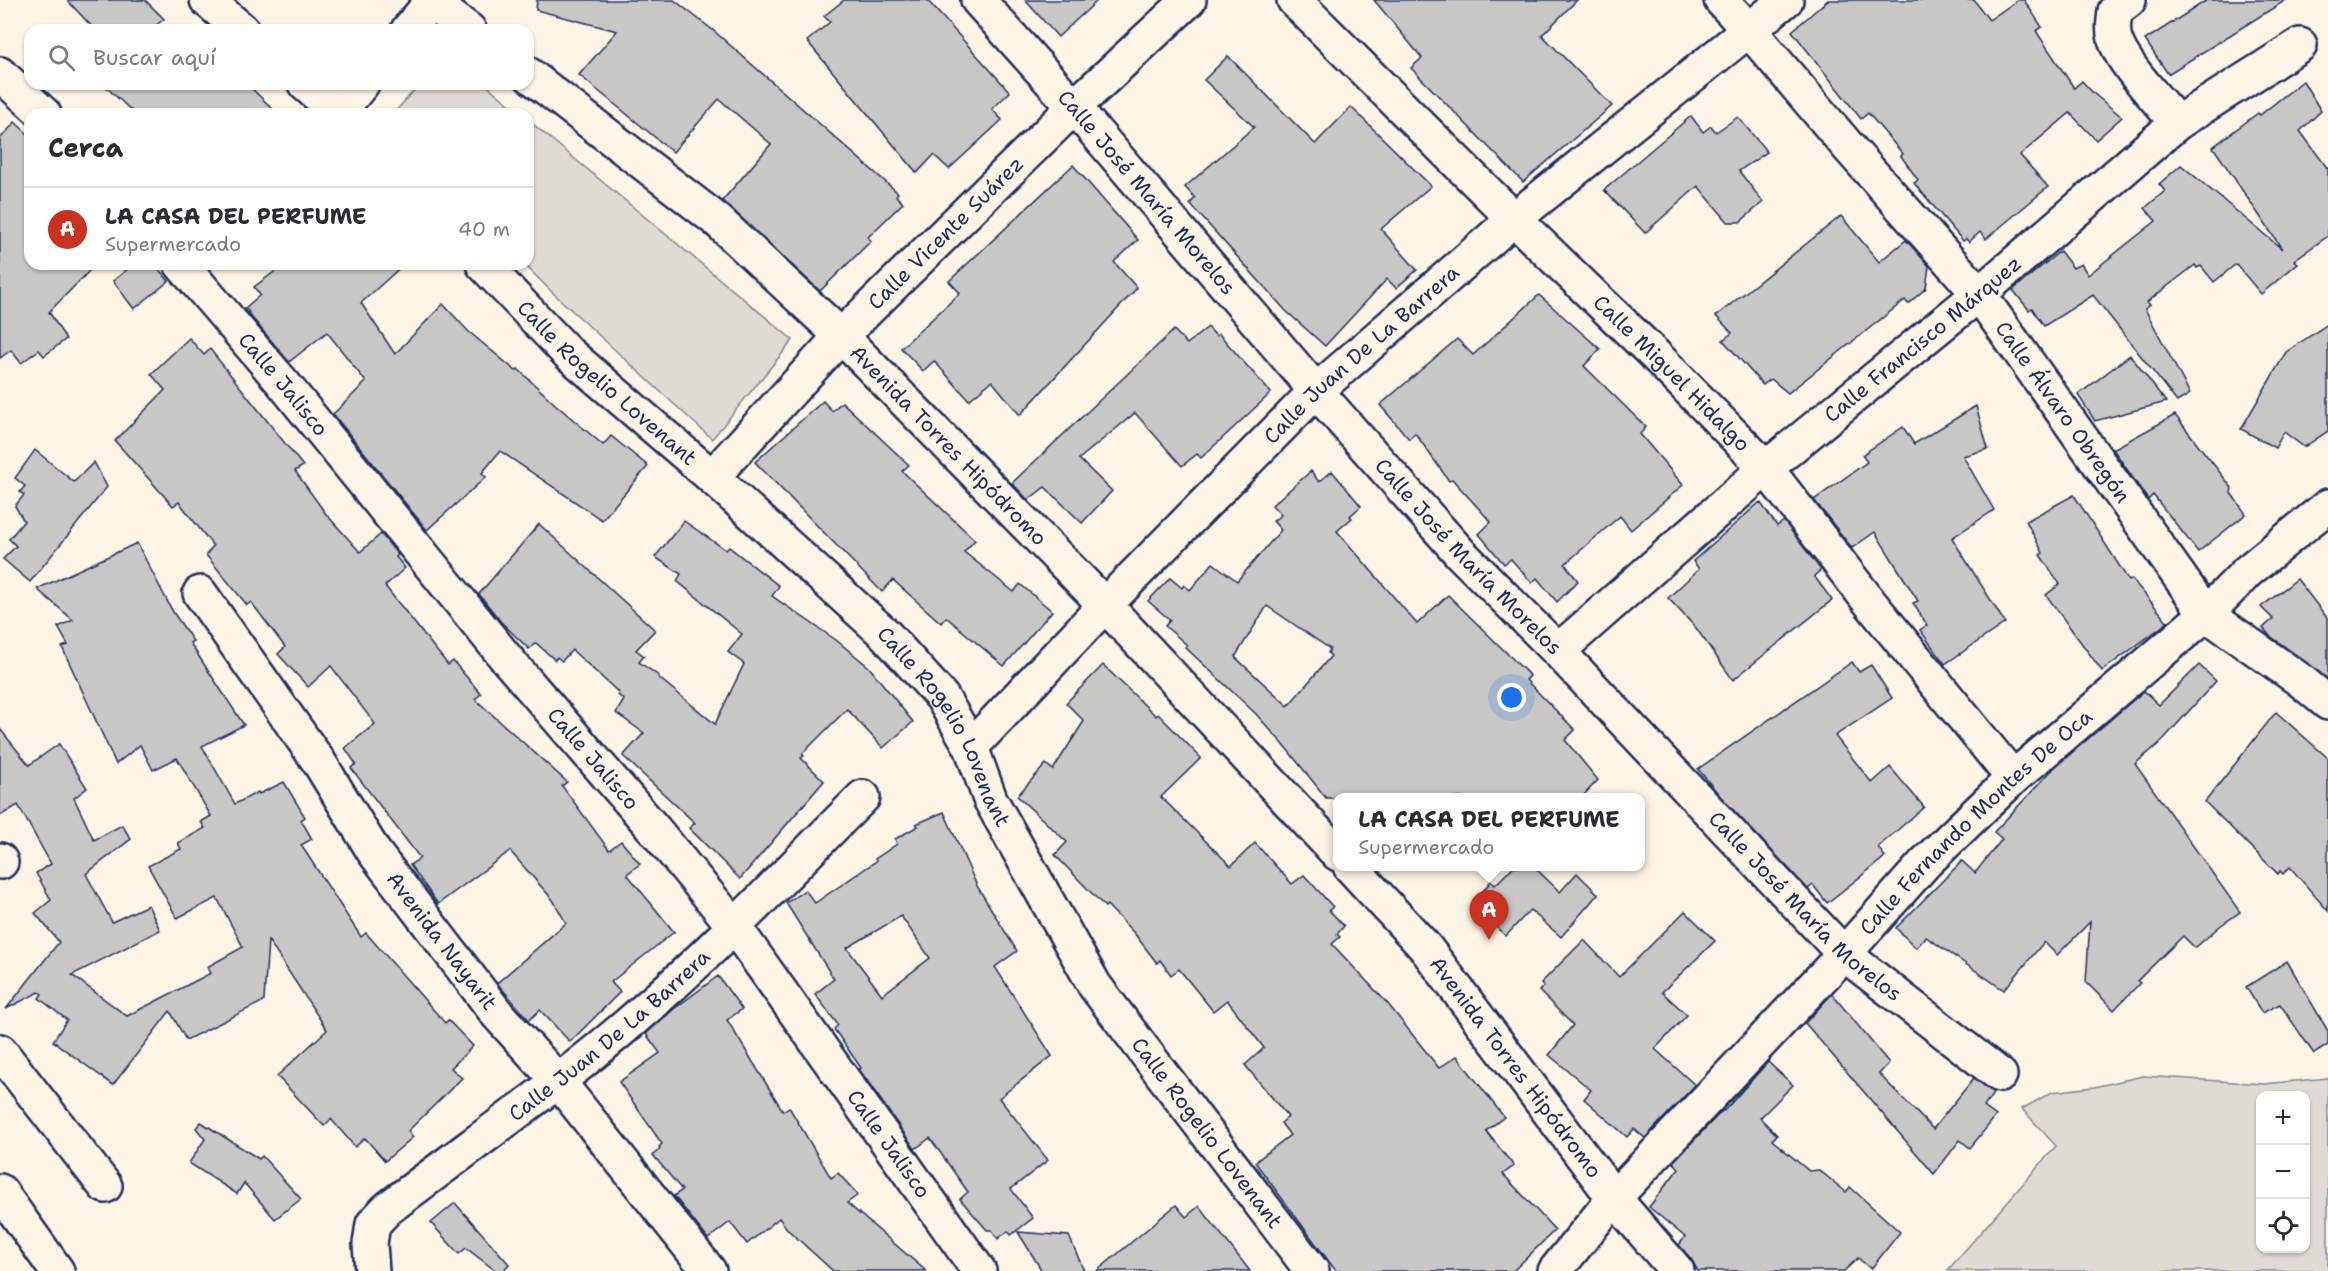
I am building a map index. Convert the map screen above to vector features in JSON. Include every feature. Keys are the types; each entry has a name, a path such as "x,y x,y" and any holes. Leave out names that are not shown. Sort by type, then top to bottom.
{"street":[{"path":"207,0 235,24"},
{"name":"Calle José María Morelos","path":"978,0 1074,107 1316,392 1461,554 1558,651 1844,954 2000,1075"},
{"name":"Calle Vicente Suárez","path":"712,477 841,336 1074,107 1189,0"},
{"name":"Calle Miguel Hidalgo","path":"1294,0 1514,219 1656,356 1766,468 1871,604 2013,778"},
{"name":"Calle Álvaro Obregón","path":"1721,0 1979,294 2206,614 2300,680 2328,703"},
{"name":"Calle Juan De La Barrera","path":"970,747 1316,392 1514,219 1786,0"},
{"path":"2129,0 2115,11 2113,27 2115,41 2124,58 2177,123"},
{"path":"413,24 432,1 461,24"},
{"name":"Calle Francisco Márquez","path":"1558,651 1766,468 1979,294 2177,123 2300,45"},
{"path":"0,74 37,108"},
{"name":"Avenida Torres Hipódromo","path":"534,79 718,221 841,336 1106,605 1333,849"},
{"path":"312,90 333,108"},
{"path":"343,108 357,90"},
{"name":"Calle Jalisco","path":"186,270 283,383 506,658 654,829 734,926 979,1271"},
{"name":"Calle Rogelio Lovenant","path":"489,270 568,353 712,477 885,634 942,697 970,747 990,799 1095,986 1312,1271"},
{"name":"Calle Fernando Montes De Oca","path":"1555,1271 1614,1198 1844,954 1925,863 2013,778 2206,614 2248,572 2328,506"},
{"name":"Avenida Nayarit","path":"200,593 319,762 374,852 498,1015 558,1082 709,1271"},
{"name":"Calle Juan De La Barrera","path":"372,1271 370,1244 374,1224 387,1209 558,1082 643,1012 734,926 863,797"},
{"name":"Avenida Torres Hipódromo","path":"1354,871 1425,947 1614,1198 1677,1271"},
{"path":"0,1051 105,1186"},
{"path":"0,1191 57,1271"}],"shaded area":[{"path":"415,90 492,90 514,108 398,108"},
{"path":"534,125 793,340 712,439 530,270 534,270"},
{"path":"2143,1076 2264,1084 2328,1078 2328,1271 1947,1271 2056,1146 2022,1109 2052,1092 2094,1087"}],"building":[{"path":"67,0 145,0 164,19 158,24 89,24"},
{"path":"537,0 674,0 714,31 898,193 896,196 903,203 868,237 871,241 820,291 722,201 771,144 719,99 673,152 579,75 617,31 536,10"},
{"path":"844,0 927,0 1010,92 992,109 1002,120 949,169 934,155 917,173 807,41 830,22 824,16"},
{"path":"1025,0 1098,0 1058,37"},
{"path":"1374,0 1577,0 1542,35 1612,106 1523,182 1411,68 1422,58"},
{"path":"1828,0 1974,0 1989,20 2018,0 2024,0 2042,27 2036,31 2074,88 2082,81 2122,117 2096,140 2070,113 2020,155 2048,187 1986,239 1980,232 1969,242 1966,239 1963,241 1914,183 1918,180 1901,156 1903,154 1868,113 1861,119 1792,31"},
{"path":"2207,0 2286,0 2168,74 2145,40"},
{"path":"1228,56 1315,144 1351,107 1431,186 1381,229 1417,270 1396,288 1387,279 1325,346 1286,311 1190,204 1195,198 1185,187 1254,127 1204,80"},
{"path":"2303,81 2321,111 2300,131 2328,169 2328,236 2294,260 2298,263 2261,294 2236,264 2214,282 2201,266 2197,268 2195,265 2147,302 2150,305 2145,309 2190,394 2177,402 2093,295 2044,326 2032,308 2029,310 2013,290 2060,251 2073,268 2081,264 2088,275 2156,221 2145,208 2165,191 2159,184 2181,165 2282,249 2213,147 2258,113 2260,115"},
{"path":"109,90 253,90 272,108 129,108"},
{"path":"1691,116 1703,132 1711,126 1716,132 1738,117 1767,152 1739,171 1763,202 1740,222 1728,222 1698,186 1645,233 1604,190"},
{"path":"15,122 24,130 24,270 90,270 49,312 66,339 44,356 39,350 21,363 11,350 0,358 0,139"},
{"path":"1073,165 1138,240 1114,262 1137,288 1020,415 992,381 969,400 934,361 923,371 901,348 960,293 949,281"},
{"path":"1841,216 1879,262 1906,240 1929,266 1926,288 1908,304 1905,300 1788,393 1771,379 1763,385 1723,340 1732,333 1716,316"},
{"path":"127,270 159,270 169,281 134,309 113,281"},
{"path":"277,270 397,270 361,303 395,354 443,304 468,331 516,371 518,369 603,445 611,436 648,466 602,520 500,451 482,473 486,477 427,530 333,414 366,382 327,332 289,362 245,308 260,295 254,287"},
{"path":"1539,295 1600,349 1584,366 1646,427 1640,434 1683,485 1631,530 1620,516 1565,564 1578,581 1557,602 1537,578 1532,583 1511,559 1504,564 1479,534 1491,522 1452,479 1449,481 1415,433 1409,439 1380,405 1457,339 1473,355"},
{"path":"2328,324 2328,431 2304,447 2284,432 2275,448 2241,429 2286,352"},
{"path":"1208,327 1216,336 1219,334 1271,393 1201,458 1197,454 1182,466 1135,413 1079,459 1112,491 1082,523 1045,487 1028,500 1012,483 1174,330 1187,344"},
{"path":"189,338 204,355 210,349 303,466 295,471 326,514 360,552 381,534 405,568 385,586 448,665 453,661 481,694 475,699 567,782 562,786 609,850 621,841 640,864 627,874 674,932 611,982 620,992 570,1042 540,1010 529,1020 497,983 566,923 553,900 510,851 438,904 410,865 420,858 351,768 356,764 345,748 375,724 331,666 308,687 278,654 285,647 251,602 247,605 206,555 213,546 179,502 173,506 115,441 165,390 151,374"},
{"path":"2130,355 2166,402 2095,421 2078,395"},
{"path":"823,401 832,411 842,402 909,465 902,471 975,540 964,552 1014,592 1020,584 1052,611 1004,666 946,617 941,623 893,580 882,592 755,462"},
{"path":"1976,406 1988,449 1963,456 1994,510 1952,538 2005,623 1945,664 1920,630 1927,625 1913,603 1918,601 1875,532 1852,548 1814,500 1867,462 1862,455 1903,427 1914,444"},
{"path":"2175,415 2232,488 2231,493 2246,514 2198,552 2153,495 2148,500 2113,449"},
{"path":"35,450 74,482 94,462 107,487 30,582 3,559 16,546 9,539 24,521 15,506 24,495 20,492 25,486 15,478"},
{"path":"1311,471 1319,482 1332,471 1361,506 1350,516 1352,518 1337,531 1417,624 1448,595 1530,676 1526,680 1575,730 1565,740 1598,780 1586,793 1333,793 1333,798 1326,798 1256,714 1185,647 1187,645 1165,626 1170,620 1148,601 1170,578 1182,588 1184,585 1190,590 1213,563 1237,581 1281,530 1273,521 1281,515 1272,505","holes":["1267,606 1330,649 1328,653 1331,656 1288,706 1235,657"]},
{"path":"2074,495 2129,581 2132,579 2168,622 2102,671 2046,595 2060,584 2040,555 2043,553 2026,521"},
{"path":"1760,502 1777,526 1784,521 1821,570 1814,576 1832,600 1733,680 1696,628 1668,598 1699,569 1693,561"},
{"path":"684,521 726,550 729,547 779,586 772,596 836,640 869,667 913,722 883,748 847,709 802,754 804,756 801,758 824,781 740,879 689,828 695,823 623,756 644,733 616,713 624,700 618,695 619,693 572,650 562,661 557,657 555,660 536,643 529,649 501,622 479,594 539,524 655,630 636,650 644,656 639,662 715,724 744,664 728,652 742,634 677,581 681,574 655,557"},
{"path":"137,543 173,612 193,641 190,643 244,725 202,746 235,804 284,782 305,817 301,820 312,839 301,845 361,937 366,933 445,1023 448,1020 473,1046 451,1068 462,1078 408,1131 413,1137 385,1161 365,1138 355,1147 331,1119 324,1126 277,1076 327,1030 268,940 264,1001 186,1040 170,1011 113,1085 53,1041 67,1020 39,998 42,994 39,992 6,1009 59,942 35,913 51,900 36,873 51,864 18,805 0,816 0,729 29,765 59,744 87,788 74,798 94,840 122,825 131,839 86,874 112,922 148,905 160,930 72,975 127,1016 211,973 207,967 243,947 217,898 177,918 148,866 181,849 178,843 205,828 201,822 211,816 177,758 153,770 140,745 116,764 62,647 68,645 58,627 73,620 37,589"},
{"path":"2297,579 2328,619 2328,679 2269,635 2263,628 2273,619 2261,607"},
{"path":"1852,662 1859,672 1871,665 1892,698 1835,736 1872,783 1890,767 1924,807 1878,847 1885,857 1827,903 1813,885 1808,889 1721,797 1698,769"},
{"path":"1103,665 1156,716 1158,714 1201,758 1161,797 1231,866 1255,843 1292,884 1304,875 1333,907 1329,910 1344,926 1337,934 1340,937 1332,944 1388,1004 1439,1068 1457,1056 1504,1117 1486,1131 1514,1166 1503,1174 1555,1230 1513,1271 1336,1271 1255,1162 1290,1135 1281,1123 1288,1117 1245,1065 1264,1048 1227,1000 1213,1011 1179,969 1171,975 1160,960 1157,963 1134,933 1107,905 1105,907 1055,855 1067,842 1017,796 1046,764 1053,770 1084,721 1066,703"},
{"path":"2199,665 2216,681 2161,742 2135,764 2240,912 2195,948 2183,936 2137,981 2140,983 2114,1010 2086,982 2090,922 2057,955 2044,942 2004,990 1926,937 1916,948 1896,928 1962,861 1975,873 2002,839 1994,832 2054,768 2144,691 2159,705"},
{"path":"2276,712 2328,758 2328,911 2290,867 2283,874 2280,871 2278,874 2205,802"},
{"path":"944,812 977,886 1017,951 995,967 1052,1056 999,1098 1048,1160 1011,1189 1033,1218 1011,1235 1008,1231 998,1239 992,1230 987,1230 960,1199 968,1192 930,1138 915,1149 859,1069 861,1068 834,1029 838,1025 815,994 834,979 786,903 805,890 815,903 876,861 875,859 897,844 895,839 918,826 916,824","holes":["901,916 930,958 882,995 847,948"]},
{"path":"1509,871 1538,871 1560,892 1577,873 1598,894 1561,937 1530,910 1506,936 1472,905 1491,881 1495,885"},
{"path":"1685,911 1715,941 1662,992 1687,1015 1655,1049 1695,1085 1645,1138 1634,1129 1627,1137 1584,1099 1591,1090 1549,1055 1573,1025 1539,991 1544,986 1541,983 1584,940 1619,977"},
{"path":"2287,961 2328,1031 2328,1045 2314,1054 2280,1004 2262,1013 2246,987"},
{"path":"718,976 742,1009 727,1020 783,1111 789,1107 831,1178 838,1173 858,1195 847,1203 926,1271 833,1271 788,1230 779,1218 747,1244 730,1222 708,1239 674,1196 682,1190 653,1155 662,1144 619,1082 660,1053 646,1034 674,1009"},
{"path":"1832,994 1889,1063 1879,1074 1933,1129 1974,1078 1994,1092 1984,1107 1996,1116 1970,1148 1960,1140 1934,1174 1805,1023"},
{"path":"1768,1062 1793,1085 1760,1118 1777,1135 1772,1140 1809,1171 1819,1170 1846,1192 1850,1187 1900,1232 1871,1269 1858,1258 1844,1271 1698,1271 1679,1245 1685,1237 1649,1207 1679,1168 1673,1162 1724,1111"},
{"path":"201,1122 259,1159 262,1156 301,1199 275,1219 244,1183 237,1194 189,1163 205,1139 196,1128"},
{"path":"455,1203 509,1264 503,1271 496,1271 466,1248 459,1254 431,1223"},
{"path":"1176,1205 1186,1217 1199,1206 1250,1271 1097,1271"},
{"path":"1018,1232 1069,1236 1084,1271 1042,1271"}],"place":[{"name":"LA CASA DEL PERFUME","path":"1489,940"}]}
